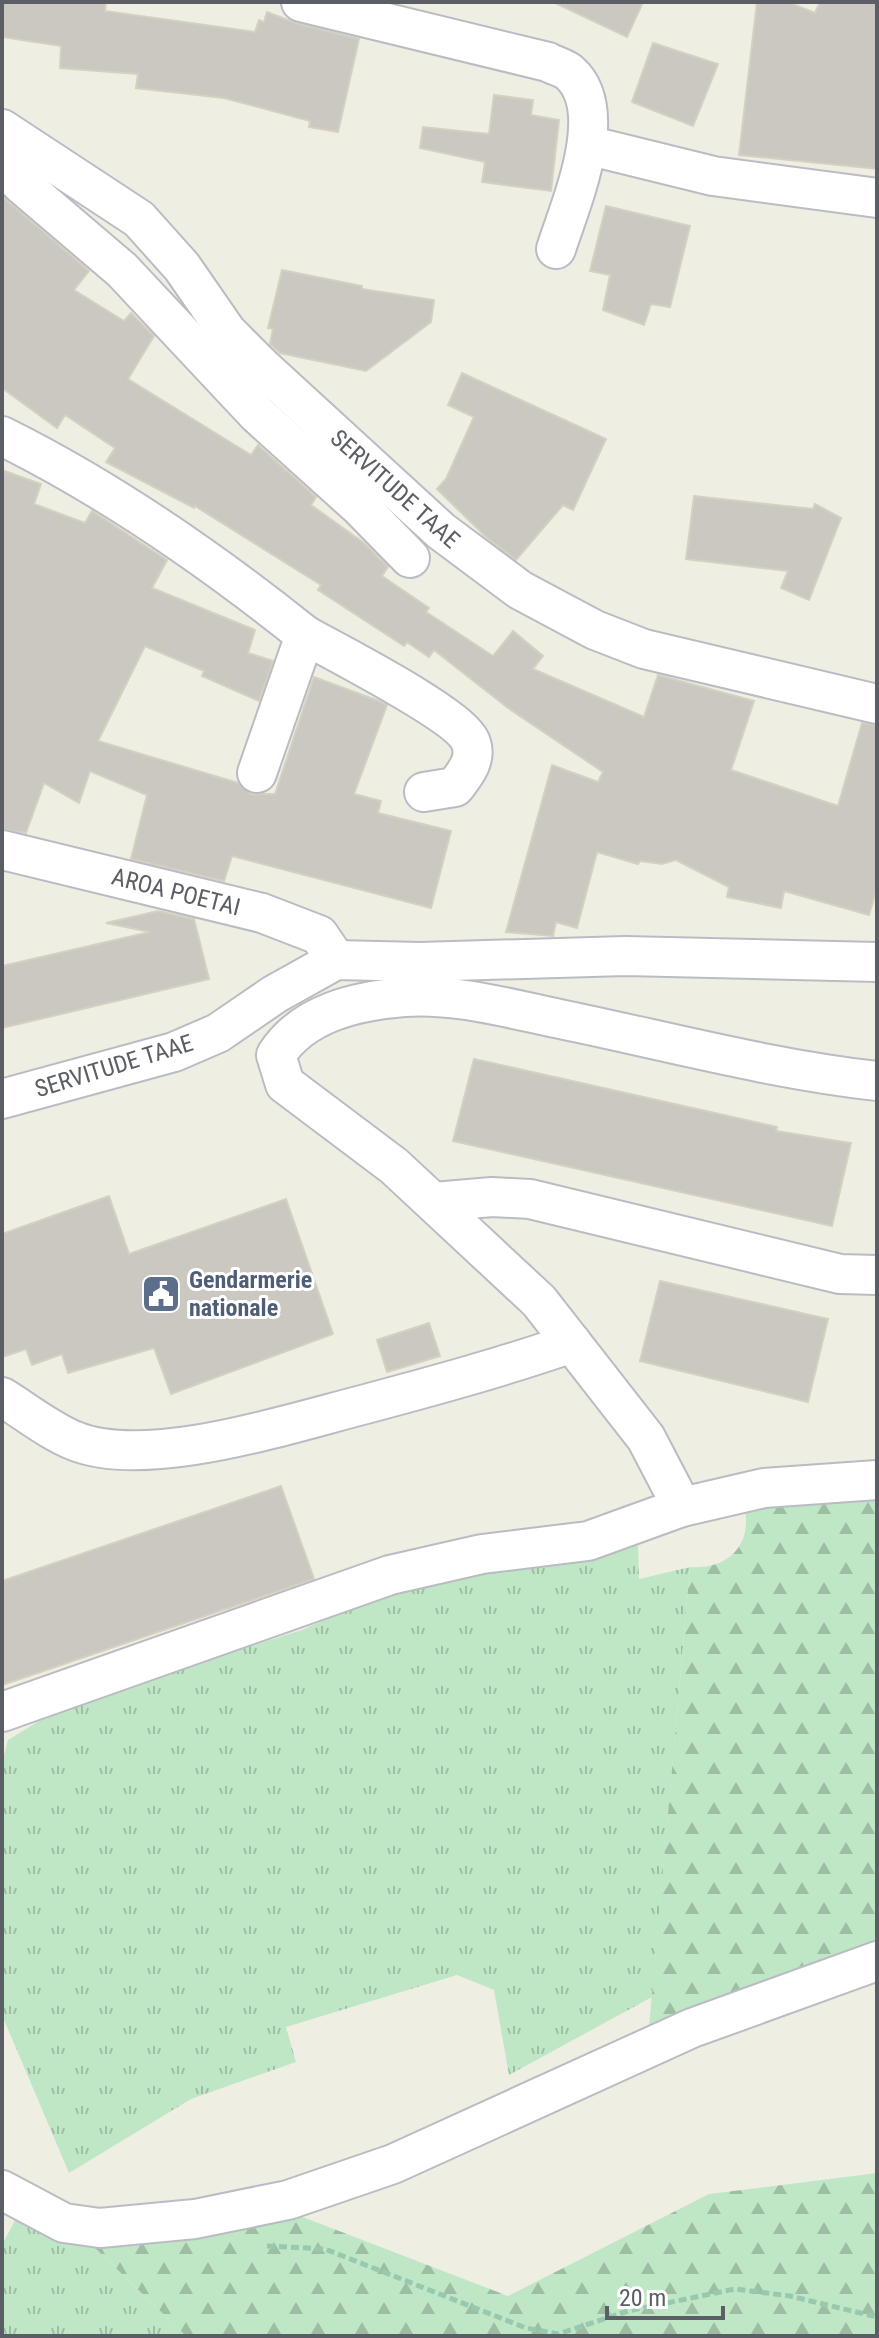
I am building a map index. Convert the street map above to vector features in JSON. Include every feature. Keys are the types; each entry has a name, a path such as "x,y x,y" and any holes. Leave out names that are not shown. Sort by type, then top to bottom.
{"street":[{"path":"301,2 570,73 585,95 589,119 587,145 556,249"},
{"name":"SERVITUDE TAAE","path":"2,129 139,219 182,267 227,332 262,367 441,531 520,590 595,630 644,649 877,704"},
{"path":"587,145 713,176 877,198"},
{"path":"2,162 20,183 122,270 248,404 410,558"},
{"path":"2,436 122,502 202,556 305,635 446,716 470,739 473,754 468,771 455,787 424,792"},
{"path":"257,773 305,635"},
{"name":"AROA POETAI","path":"2,850 262,913 319,935 336,960"},
{"path":"336,960 436,962 625,956 877,962"},
{"name":"SERVITUDE TAAE","path":"2,1099 134,1065 214,1035 275,994 336,960"},
{"path":"682,1507 646,1438 539,1301 394,1166 285,1084 277,1059 287,1037 310,1020 405,997 482,1003 796,1072 877,1081"},
{"path":"214,1035 277,1059"},
{"path":"434,1202 492,1197 530,1199 840,1274 877,1275"},
{"path":"2,1397 75,1442 127,1451 185,1445 296,1422 505,1366 572,1343"},
{"path":"2,1712 390,1575 482,1554 588,1541 682,1507 764,1488 877,1480"},
{"path":"2,2190 64,2223 100,2228 195,2219 288,2200 393,2164 692,2028 877,1961"}],"path":[{"path":"251,2246 325,2249 526,2328 558,2334 628,2311 735,2289 790,2296 877,2317"}],"green space":[{"path":"877,1492 877,1968 841,1972 645,2072 690,1567 717,1564 736,1551 745,1529 743,1502"},
{"path":"560,1542 638,1546 639,1579 690,1567 652,1997 509,2075 494,1990 457,1975 286,2027 296,2062 191,2099 69,2173 2,2015 2,1763 8,1740 67,1704 302,1630 372,1598"},
{"path":"877,2173 877,2336 186,2336 65,2219 295,2214 508,2296 709,2194"},
{"path":"23,2205 65,2219 186,2336 2,2336 2,2245"}],"building":[{"path":"2,2 106,2 105,11 255,32 259,20 264,22 267,12 359,39 338,132 309,127 310,121 224,98 136,88 138,74 60,68 61,46 2,37"},
{"path":"553,2 643,2 627,37"},
{"path":"757,2 788,2 815,13 820,2 877,2 877,169 739,155"},
{"path":"653,43 718,64 693,126 632,102"},
{"path":"494,95 533,100 531,115 559,120 551,191 482,182 485,162 420,148 423,127 489,134"},
{"path":"2,196 89,271 74,290 124,321 131,313 154,336 128,379 251,455 258,445 316,497 311,505 364,543 388,567 382,576 429,608 426,612 493,656 513,631 543,656 533,669 644,717 658,675 754,701 731,770 838,806 862,723 877,725 877,888 869,915 784,891 781,908 727,897 729,887 676,860 662,864 640,861 638,864 597,852 577,928 556,922 553,936 506,932 552,765 598,782 603,772 508,708 434,650 429,657 407,642 404,646 318,590 321,585 195,506 106,462 115,448 65,415 57,428 2,388"},
{"path":"606,206 690,226 670,307 651,304 644,325 603,310 610,275 590,271"},
{"path":"282,270 362,286 362,289 434,300 431,322 366,371 280,353 270,344 273,329 268,328"},
{"path":"462,373 606,439 573,510 563,505 516,560 486,537 437,489 446,479 474,417 448,405"},
{"path":"2,470 41,484 34,504 85,523 92,511 167,560 152,588 255,630 248,653 273,661 259,701 202,676 204,671 145,646 98,741 238,783 251,794 275,794 314,677 387,705 354,794 381,801 378,813 451,831 431,908 232,856 224,881 131,859 147,795 90,771 79,803 44,783 26,833 2,829"},
{"path":"694,496 813,509 815,504 841,518 809,600 781,588 788,571 686,559"},
{"path":"158,911 194,919 209,979 2,1028 2,966 150,932 106,923"},
{"path":"474,1059 777,1127 776,1131 851,1143 832,1226 453,1141"},
{"name":"Gendarmerie nationale","path":"109,1196 129,1254 286,1199 333,1334 171,1394 154,1348 68,1373 62,1354 32,1365 26,1349 2,1357 2,1234"},
{"path":"660,1281 828,1319 808,1402 640,1361"},
{"path":"429,1323 440,1356 387,1372 377,1340"},
{"path":"281,1486 314,1579 2,1685 2,1581"}],"place":[{"name":"Gendarmerie nationale","path":"161,1294"}]}
